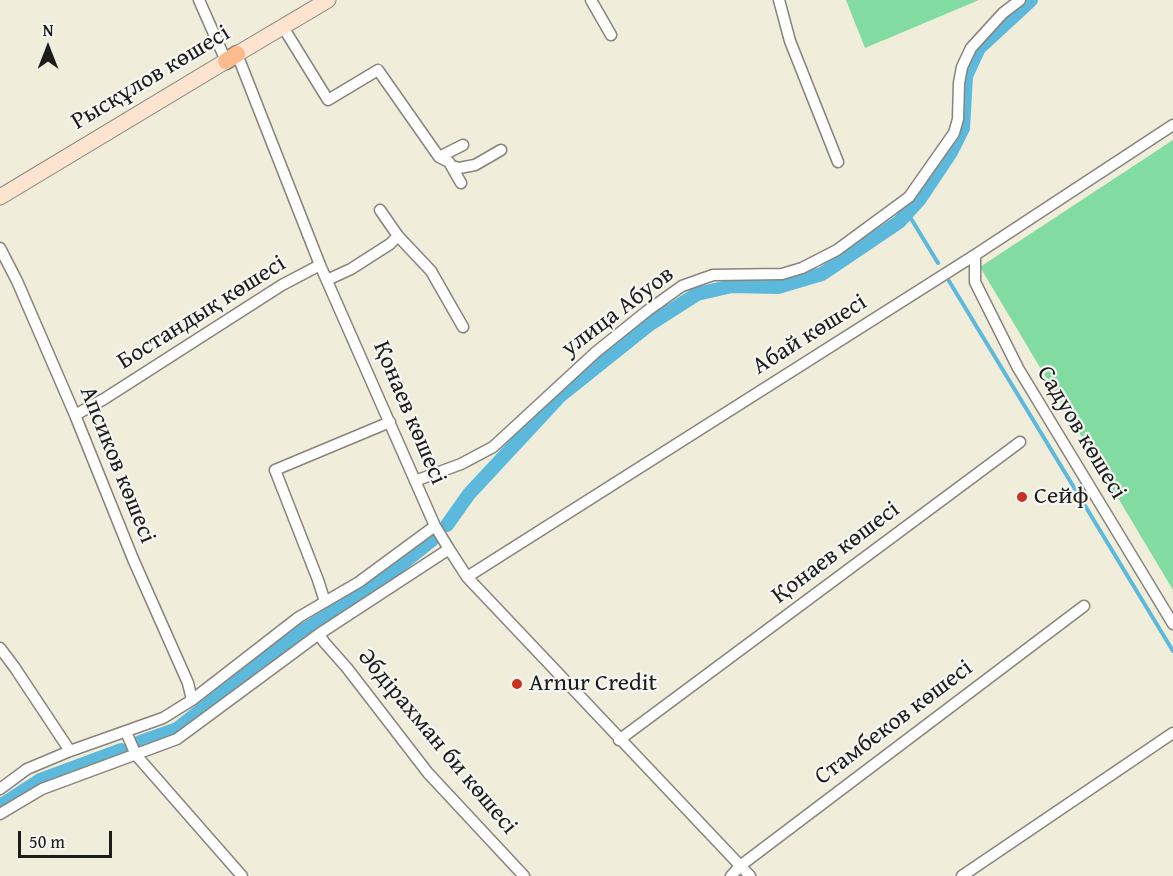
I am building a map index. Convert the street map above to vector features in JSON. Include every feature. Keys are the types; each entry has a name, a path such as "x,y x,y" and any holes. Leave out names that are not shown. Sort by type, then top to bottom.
{"main road":[{"name":"Рысқұлов көшесі","path":"0,197 328,0"}],"street":[{"name":"Қонаев көшесі","path":"199,0 231,57 415,481 435,526 449,549 467,577 750,876"},
{"path":"591,0 611,35"},
{"path":"779,0 790,41 838,162"},
{"name":"улица Абуов","path":"415,481 461,464 493,447 596,352 647,310 682,286 713,274 782,274 802,268 837,250 909,197 954,133 958,119 962,67 970,48 1003,13 1020,0"},
{"path":"283,27 328,100 378,70 439,157 446,159 452,166 460,183"},
{"name":"Абай көшесі","path":"467,577 975,255 1173,125"},
{"path":"439,157 463,145"},
{"path":"452,166 466,168 501,150"},
{"path":"380,210 398,236 431,271 463,327"},
{"path":"327,280 351,269 390,244 398,236"},
{"name":"Апсиков көшесі","path":"0,248 75,415 133,559 188,683 192,700"},
{"name":"Садуов көшесі","path":"975,255 975,282 1018,368 1173,624"},
{"name":"Бостандық көшесі","path":"75,415 104,399 282,285 320,265"},
{"path":"325,602 275,470 390,422"},
{"name":"Қонаев көшесі","path":"619,740 1020,442"},
{"path":"0,789 27,769 163,718 192,700 300,617 359,582 435,526"},
{"path":"0,814 42,789 177,738 319,634 449,549"},
{"name":"Стамбеков көшесі","path":"731,876 740,866 1084,606"},
{"name":"Әбдірахман би көшесі","path":"319,634 428,772 524,876"},
{"path":"0,648 70,751"},
{"path":"126,732 136,755 242,876"},
{"path":"962,876 1173,732"}],"green space":[{"path":"846,0 979,0 865,48"},
{"path":"1173,140 1173,590 980,267"}],"waterway":[{"path":"447,525 469,494 560,396 650,324 697,294 732,286 778,287 822,274 899,222 919,200 951,152 963,128 966,76 979,48 1031,0"},
{"path":"907,212 938,263"},
{"path":"949,281 1173,651"},
{"path":"140,742 177,729 299,633 365,593 432,540"},
{"path":"0,806 40,780 121,750"}],"place":[{"name":"Сейф","path":"1022,497"},
{"name":"Arnur Credit","path":"517,684"}]}
